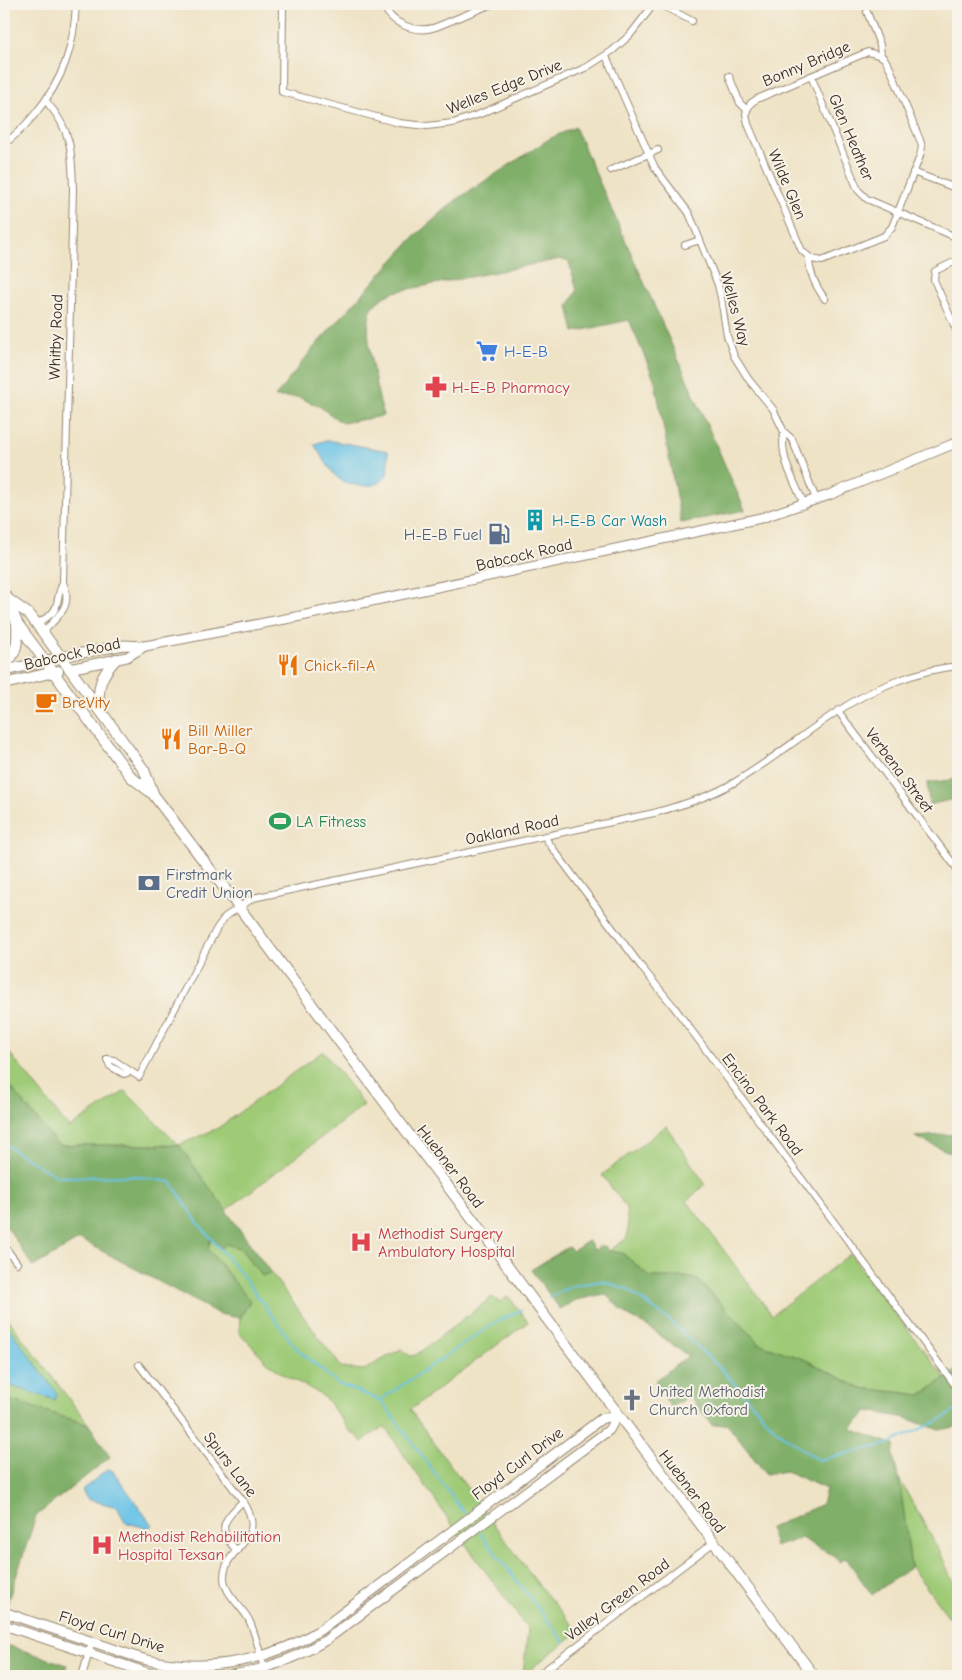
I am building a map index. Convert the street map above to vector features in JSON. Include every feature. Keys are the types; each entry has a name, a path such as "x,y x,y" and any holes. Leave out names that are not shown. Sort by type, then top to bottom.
{"main road":[{"name":"Huebner Road","path":"6,596 30,615 144,770 153,794"},
{"name":"Huebner Road","path":"6,596 17,623 53,672 132,777 153,794 238,906 814,1676"},
{"path":"4,665 13,656 16,648 18,640 17,623"},
{"name":"Babcock Road","path":"4,671 61,657"},
{"path":"98,709 101,680 105,671 116,659"},
{"name":"Babcock Road","path":"4,684 69,669"}],"street":[{"path":"4,144 30,120 46,101 56,85 72,42 76,4"},
{"name":"Welles Edge Drive","path":"284,4 282,92 399,123 414,125 441,125 480,114 587,67 606,56 630,35 654,4"},
{"path":"383,4 389,15 396,22 419,29 430,29 492,4"},
{"path":"660,4 692,21"},
{"path":"809,257 822,261 884,236 892,227 921,152 920,140 890,68 881,56 880,45 867,12"},
{"name":"Bonny Bridge","path":"746,110 757,99 868,52 881,56"},
{"name":"Welles Way","path":"606,56 655,168 684,206 700,240 718,285 724,326 730,346 741,368 773,409 784,432 792,438 816,499"},
{"name":"Wilde Glen","path":"729,76 740,103 746,110 748,124 802,251 809,257 809,267 819,292 825,299"},
{"name":"Glen Heather","path":"811,76 858,190 867,199 958,238"},
{"name":"Whitby Road","path":"36,624 55,611 63,582 73,175 72,158 66,131 56,112 46,101"},
{"path":"612,170 658,150"},
{"path":"913,172 958,189"},
{"path":"685,246 700,240"},
{"path":"958,260 935,271 934,275 934,280 958,334"},
{"name":"Welles Way","path":"784,432 782,443 785,459 804,504"},
{"name":"Babcock Road","path":"61,657 124,645 145,646 306,615 761,518 804,504 958,442"},
{"name":"Whitby Road","path":"43,633 64,610 66,591 63,582"},
{"name":"Babcock Road","path":"69,669 126,657 145,646"},
{"name":"Oakland Road","path":"130,1072 139,1077 217,928 225,917 238,906 257,896 654,813 682,805 718,792 758,768 854,700 882,687 928,672 958,666"},
{"name":"Verbena Street","path":"838,711 958,870"},
{"name":"Encino Park Road","path":"545,836 958,1389"},
{"path":"4,1246 17,1263"},
{"name":"Spurs Lane","path":"139,1365 250,1514 251,1527 248,1538 228,1561 224,1579 228,1590 248,1619 264,1669"},
{"name":"Floyd Curl Drive","path":"4,1612 151,1661 198,1666 222,1665 261,1657 287,1647 320,1630 601,1419 618,1414"},
{"name":"Floyd Curl Drive","path":"226,1676 264,1669 292,1658 326,1640 609,1430 618,1414"},
{"path":"237,1551 226,1538 223,1531 224,1524 242,1501"},
{"path":"491,1501 501,1510"},
{"name":"Valley Green Road","path":"537,1676 713,1543"},
{"name":"Floyd Curl Drive","path":"4,1625 148,1673 174,1676"},
{"path":"82,1676 92,1642"}],"green space":[{"path":"575,127 745,510 681,523 655,381 629,320 574,332 568,306 577,291 569,262 560,259 394,292 376,303 372,308 369,318 368,330 374,377 383,416 342,423 319,406 298,397 275,397 315,346 415,236 456,200 549,139"},
{"path":"958,779 958,798 929,805 927,783"},
{"path":"4,1046 69,1128 125,1091 179,1145 58,1145 4,1079"},
{"path":"323,1051 364,1105 225,1211 179,1145 218,1128"},
{"path":"4,1079 58,1145 179,1145 271,1273 262,1276 240,1248 226,1244 222,1248 211,1238 208,1249 250,1301 240,1318 219,1314 80,1239 33,1267 4,1222"},
{"path":"666,1126 705,1184 687,1201 772,1315 850,1254 945,1378 922,1395 860,1388 806,1360 760,1344 698,1280 686,1277 650,1277 622,1253 609,1251 627,1238 628,1228 626,1207 602,1175"},
{"path":"958,1134 958,1156 915,1137"},
{"path":"211,1237 240,1248 262,1276 271,1273 342,1368 364,1370 401,1349 410,1356 416,1355 492,1297 500,1302 508,1296 528,1322 410,1410 537,1583 578,1632 523,1675 528,1629 466,1545 384,1426 362,1442 356,1434 352,1434 326,1399 319,1393 284,1375 268,1363 239,1332 240,1318 250,1301 208,1249"},
{"path":"588,1241 595,1250 600,1246 605,1246 609,1251 622,1253 650,1277 686,1277 698,1280 760,1344 806,1360 860,1388 922,1395 958,1369 958,1423 955,1427 939,1430 906,1418 868,1411 851,1429 895,1445 893,1455 901,1490 911,1567 872,1595 846,1558 839,1562 833,1556 801,1538 775,1547 770,1528 822,1504 826,1489 786,1471 766,1474 727,1424 712,1425 689,1395 671,1408 655,1381 688,1356 650,1328 627,1315 605,1294 576,1300 560,1309 531,1270 568,1247 573,1251"},
{"path":"4,1314 89,1425 4,1398"},
{"path":"4,1398 89,1425 110,1457 36,1516 7,1604 4,1601"},
{"path":"898,1477 940,1552 958,1590 958,1629 911,1567"},
{"path":"4,1644 67,1665 65,1676 4,1676"}],"water":[{"path":"327,440 388,451 388,472 384,479 379,483 365,486 344,482 336,477 314,444"},
{"path":"4,1321 57,1393 55,1400 4,1384"},
{"path":"108,1469 113,1471 152,1525 148,1528 126,1523 117,1507 87,1499 82,1490"}],"waterway":[{"path":"4,1143 58,1177 133,1176 171,1182 198,1223 239,1271 296,1348 338,1384 380,1400 498,1321 521,1310"},
{"path":"549,1297 572,1286 602,1281 627,1289 669,1320 723,1371 776,1430 818,1460 888,1444 940,1420 958,1409"},
{"path":"381,1400 464,1513"},
{"path":"480,1533 564,1642"}],"place":[{"name":"H-E-B","path":"487,351"},
{"name":"H-E-B Pharmacy","path":"436,387"},
{"name":"H-E-B Car Wash","path":"535,520"},
{"name":"H-E-B Fuel","path":"499,534"},
{"name":"Chick-fil-A","path":"288,665"},
{"name":"BreVity","path":"46,702"},
{"name":"Bill Miller Bar-B-Q","path":"171,739"},
{"name":"LA Fitness","path":"280,821"},
{"name":"Firstmark Credit Union","path":"149,883"},
{"name":"Methodist Surgery Ambulatory Hospital","path":"361,1242"},
{"name":"United Methodist Church Oxford","path":"632,1400"},
{"name":"Methodist Rehabilitation Hospital Texsan","path":"102,1545"}]}
